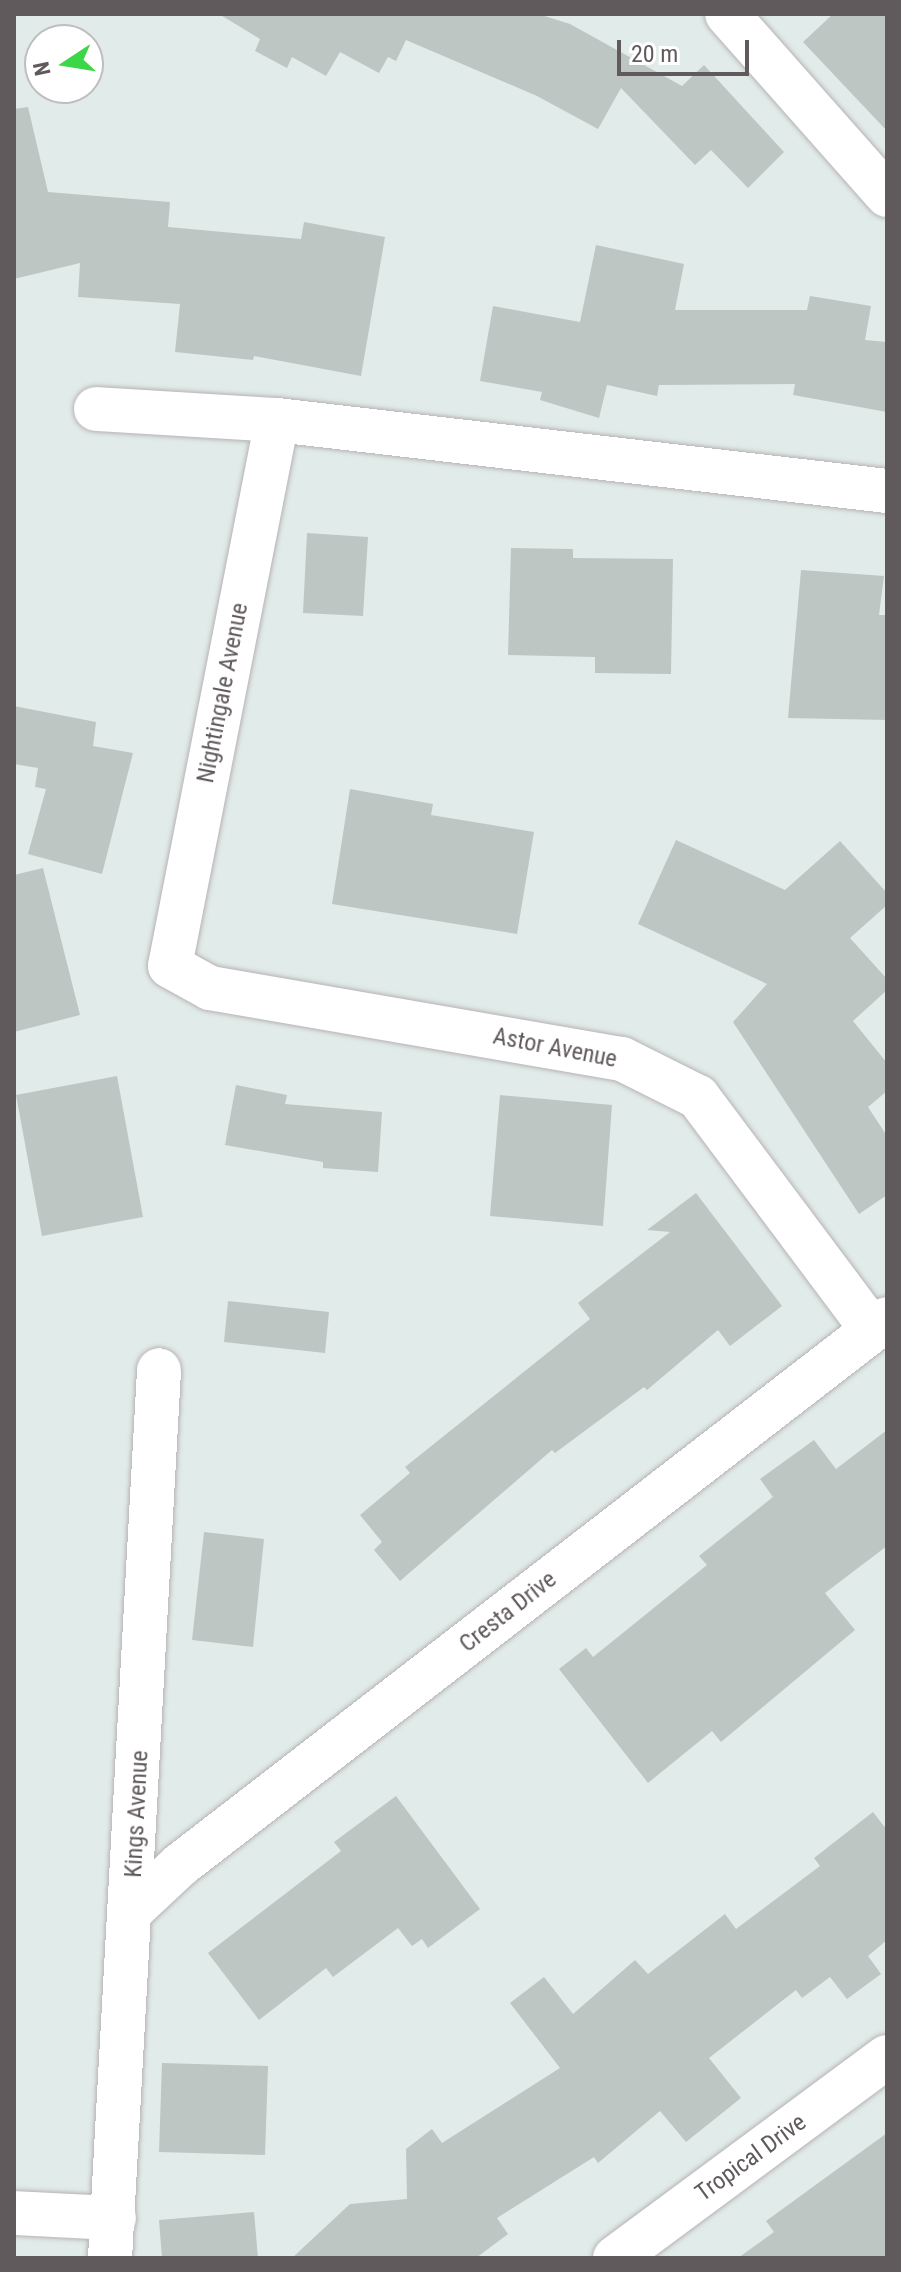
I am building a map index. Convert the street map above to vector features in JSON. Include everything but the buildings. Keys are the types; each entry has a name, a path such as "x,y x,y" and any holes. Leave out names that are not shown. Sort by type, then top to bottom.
{"street":[{"path":"727,14 887,195"},
{"path":"96,409 277,420 887,491"},
{"name":"Nightingale Avenue","path":"170,966 277,420"},
{"name":"Astor Avenue","path":"170,966 210,988 622,1059 698,1097 880,1325"},
{"name":"Cresta Drive","path":"133,1909 180,1865 880,1325"},
{"name":"Kings Avenue","path":"112,2238 133,1909 159,1370"},
{"name":"Tropical Drive","path":"615,2258 887,2057"},
{"path":"14,2213 112,2238"}]}
